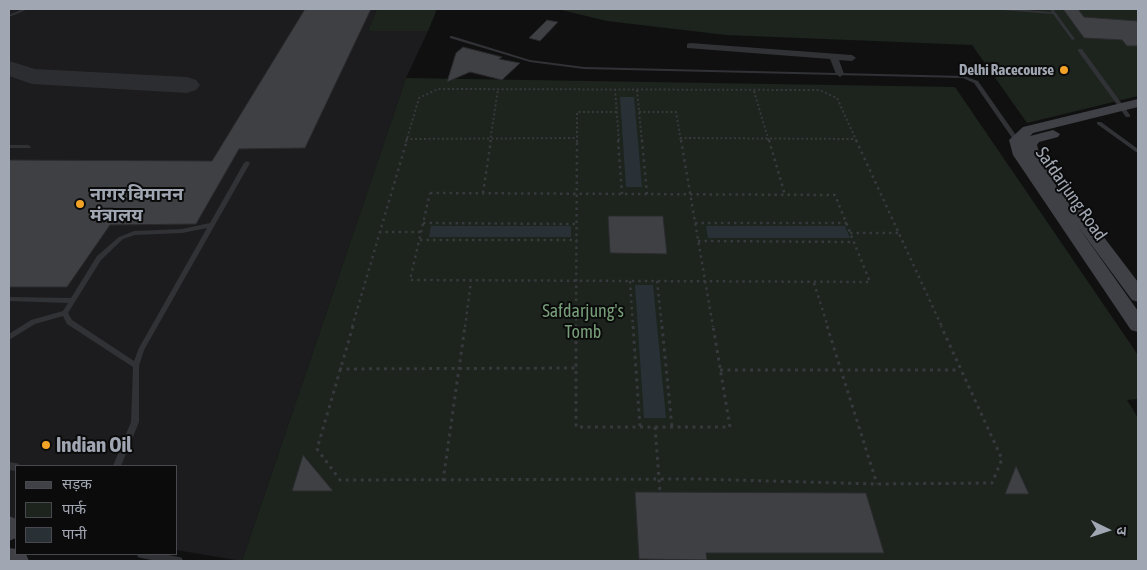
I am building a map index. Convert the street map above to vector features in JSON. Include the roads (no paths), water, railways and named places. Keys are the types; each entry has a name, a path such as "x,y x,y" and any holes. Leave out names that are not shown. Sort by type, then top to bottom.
{"main road":[{"name":"Safdarjung Road","path":"1138,103 1129,112 1099,123 1033,139 1030,145 1032,153 1138,295"},
{"name":"Safdarjung Road","path":"1129,112 1028,130 1016,140 1018,152 1138,325"},
{"path":"9,560 17,561"}],"street":[{"path":"690,46 852,58"},
{"path":"833,57 840,74"}],"lane":[{"path":"9,16 26,9"},
{"path":"1002,9 1053,11 1072,39"},
{"path":"451,37 530,61 554,65 971,79 976,82 1016,140 1032,153"},
{"path":"1080,50 1129,112"},
{"path":"1099,123 1138,151"},
{"path":"9,147 28,147"},
{"path":"117,465 135,422 136,366 142,350 247,163"},
{"path":"9,337 33,322 65,313 99,258 121,238 134,233 182,231 211,225"},
{"path":"9,299 72,301"},
{"path":"65,313 69,322 136,366"},
{"path":"147,555 179,561"}],"water":[{"path":"620,97 634,97 642,187 626,187"},
{"path":"431,226 571,226 571,237 429,237"},
{"path":"706,226 845,226 850,238 708,238"},
{"path":"635,285 653,285 666,418 644,418"}],"place":[{"name":"Delhi Racecourse","path":"1064,70"},
{"name":"नागर विमानन मंत्रालय","path":"80,204"},
{"name":"Indian Oil","path":"46,445"}],"park label":[{"name":"Safdarjung's Tomb","path":"583,321"}]}
